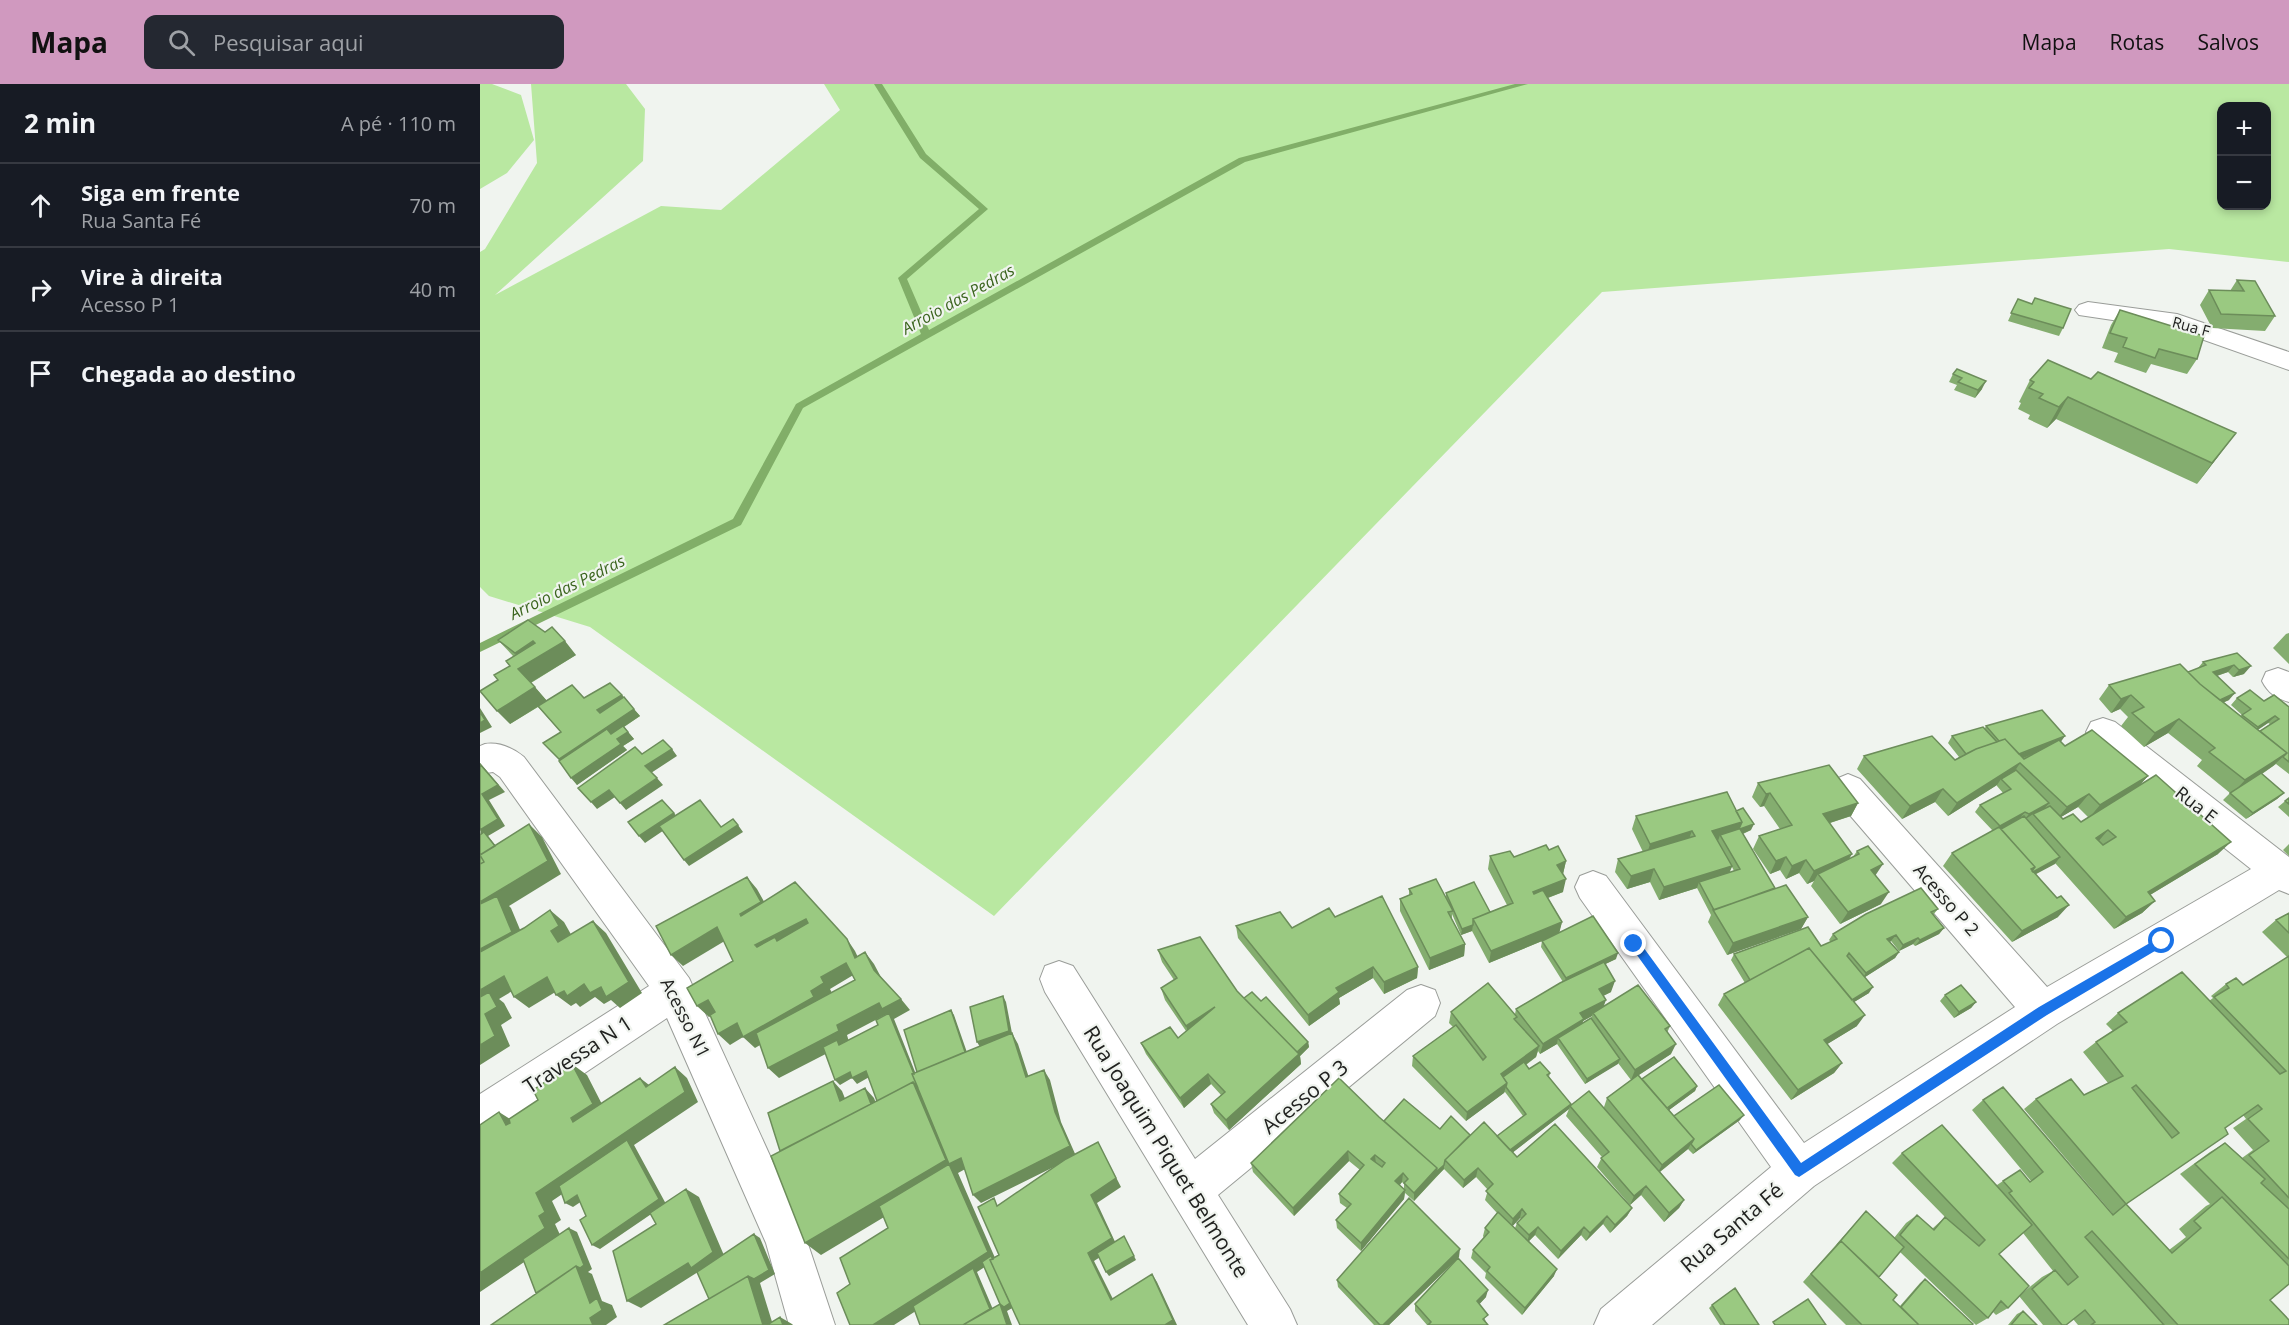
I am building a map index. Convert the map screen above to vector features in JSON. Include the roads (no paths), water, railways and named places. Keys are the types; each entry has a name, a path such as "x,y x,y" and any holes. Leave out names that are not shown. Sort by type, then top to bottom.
{"street":[{"name":"Rua F","path":"2088,310 2177,322 2289,362"},
{"name":"Rua E","path":"2103,732 2284,875"},
{"name":"Acesso N1","path":"484,758 502,759 512,767 675,991 787,1241 812,1325"},
{"name":"Acesso P 2","path":"1848,789 2043,1011"},
{"name":"Rua Santa Fé","path":"1617,1325 1799,1171 2043,1011 2284,875"},
{"path":"1593,887 1799,1171"},
{"name":"Rua Joaquim Piquet Belmonte","path":"1059,979 1274,1325"},
{"name":"Travessa N 1","path":"480,1118 675,991"},
{"name":"Acesso P 3","path":"1190,1190 1421,1003"}],"waterway":[{"path":"878,84 923,156 984,209 902,278 926,335"},
{"name":"Arroio das Pedras","path":"480,648 737,522 799,406 1242,160 1524,84"}]}
